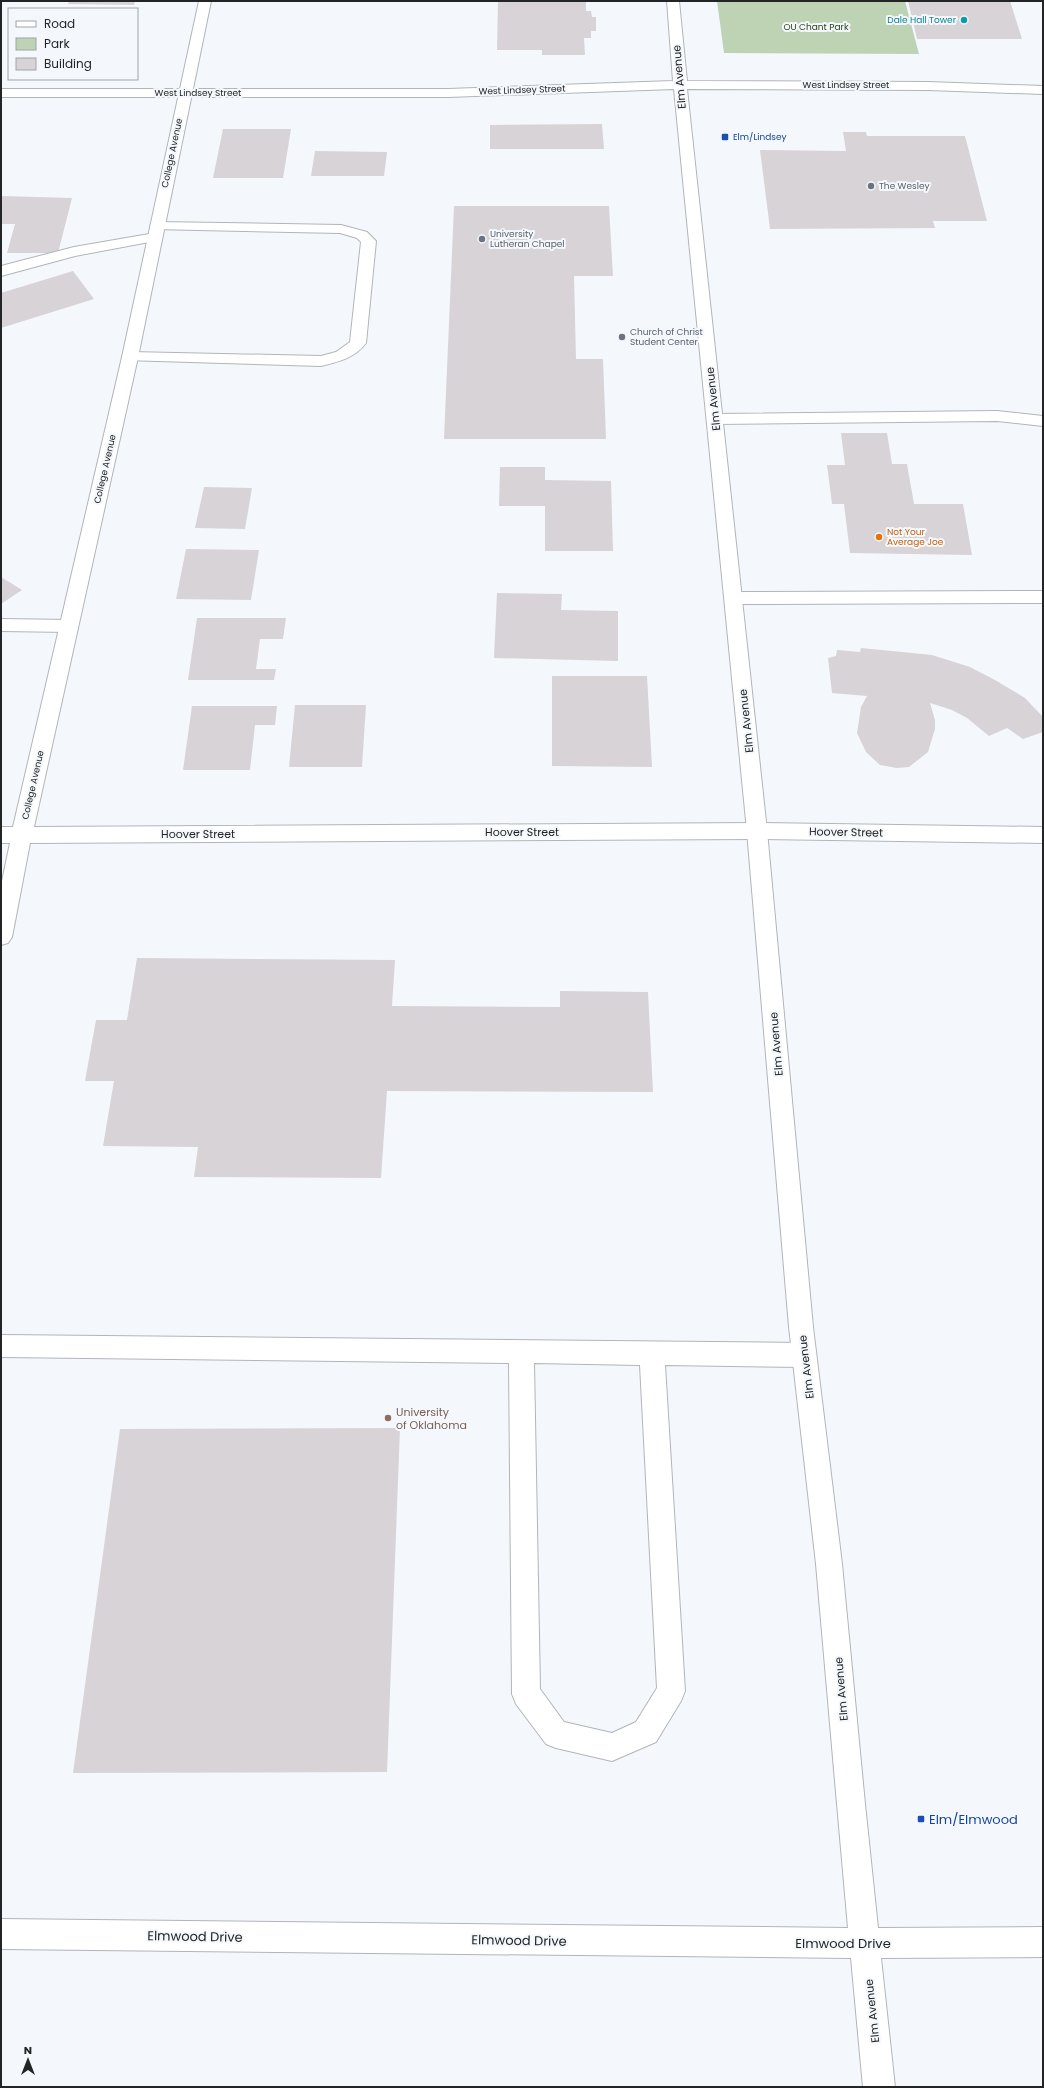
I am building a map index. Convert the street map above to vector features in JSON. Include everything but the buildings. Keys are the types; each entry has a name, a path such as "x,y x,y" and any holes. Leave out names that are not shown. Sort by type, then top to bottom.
{"street":[{"name":"College Avenue","path":"1,937 22,834 130,357 205,1"},
{"name":"Elm Avenue","path":"673,1 685,143 734,598 757,831 804,1354 829,1564 879,2087"},
{"name":"West Lindsey Street","path":"1,93 448,93 680,85 928,86 1043,90"},
{"path":"1,271 156,231 341,229 362,235 369,241 358,343 349,352 334,359 321,361 130,357"},
{"path":"715,419 997,416 1043,421"},
{"path":"734,598 1043,597"},
{"path":"1,625 69,626"},
{"name":"Hoover Street","path":"1,834 757,831 1043,835"},
{"path":"1,1346 804,1354"},
{"path":"521,1352 526,1694 556,1734 612,1747 646,1732 671,1691 652,1353"},
{"name":"Elmwood Drive","path":"1,1934 865,1943 1040,1942"}],"green space":[{"name":"OU Chant Park","path":"717,1 905,1 919,54 724,53"}],"place":[{"name":"Dale Hall Tower","path":"964,20"},
{"name":"Elm/Lindsey","path":"725,137"},
{"name":"The Wesley","path":"871,186"},
{"name":"University Lutheran Chapel","path":"482,239"},
{"name":"Church of Christ Student Center","path":"622,337"},
{"name":"Not Your Average Joe","path":"879,537"},
{"name":"University of Oklahoma","path":"388,1418"},
{"name":"Elm/Elmwood","path":"921,1819"}]}
